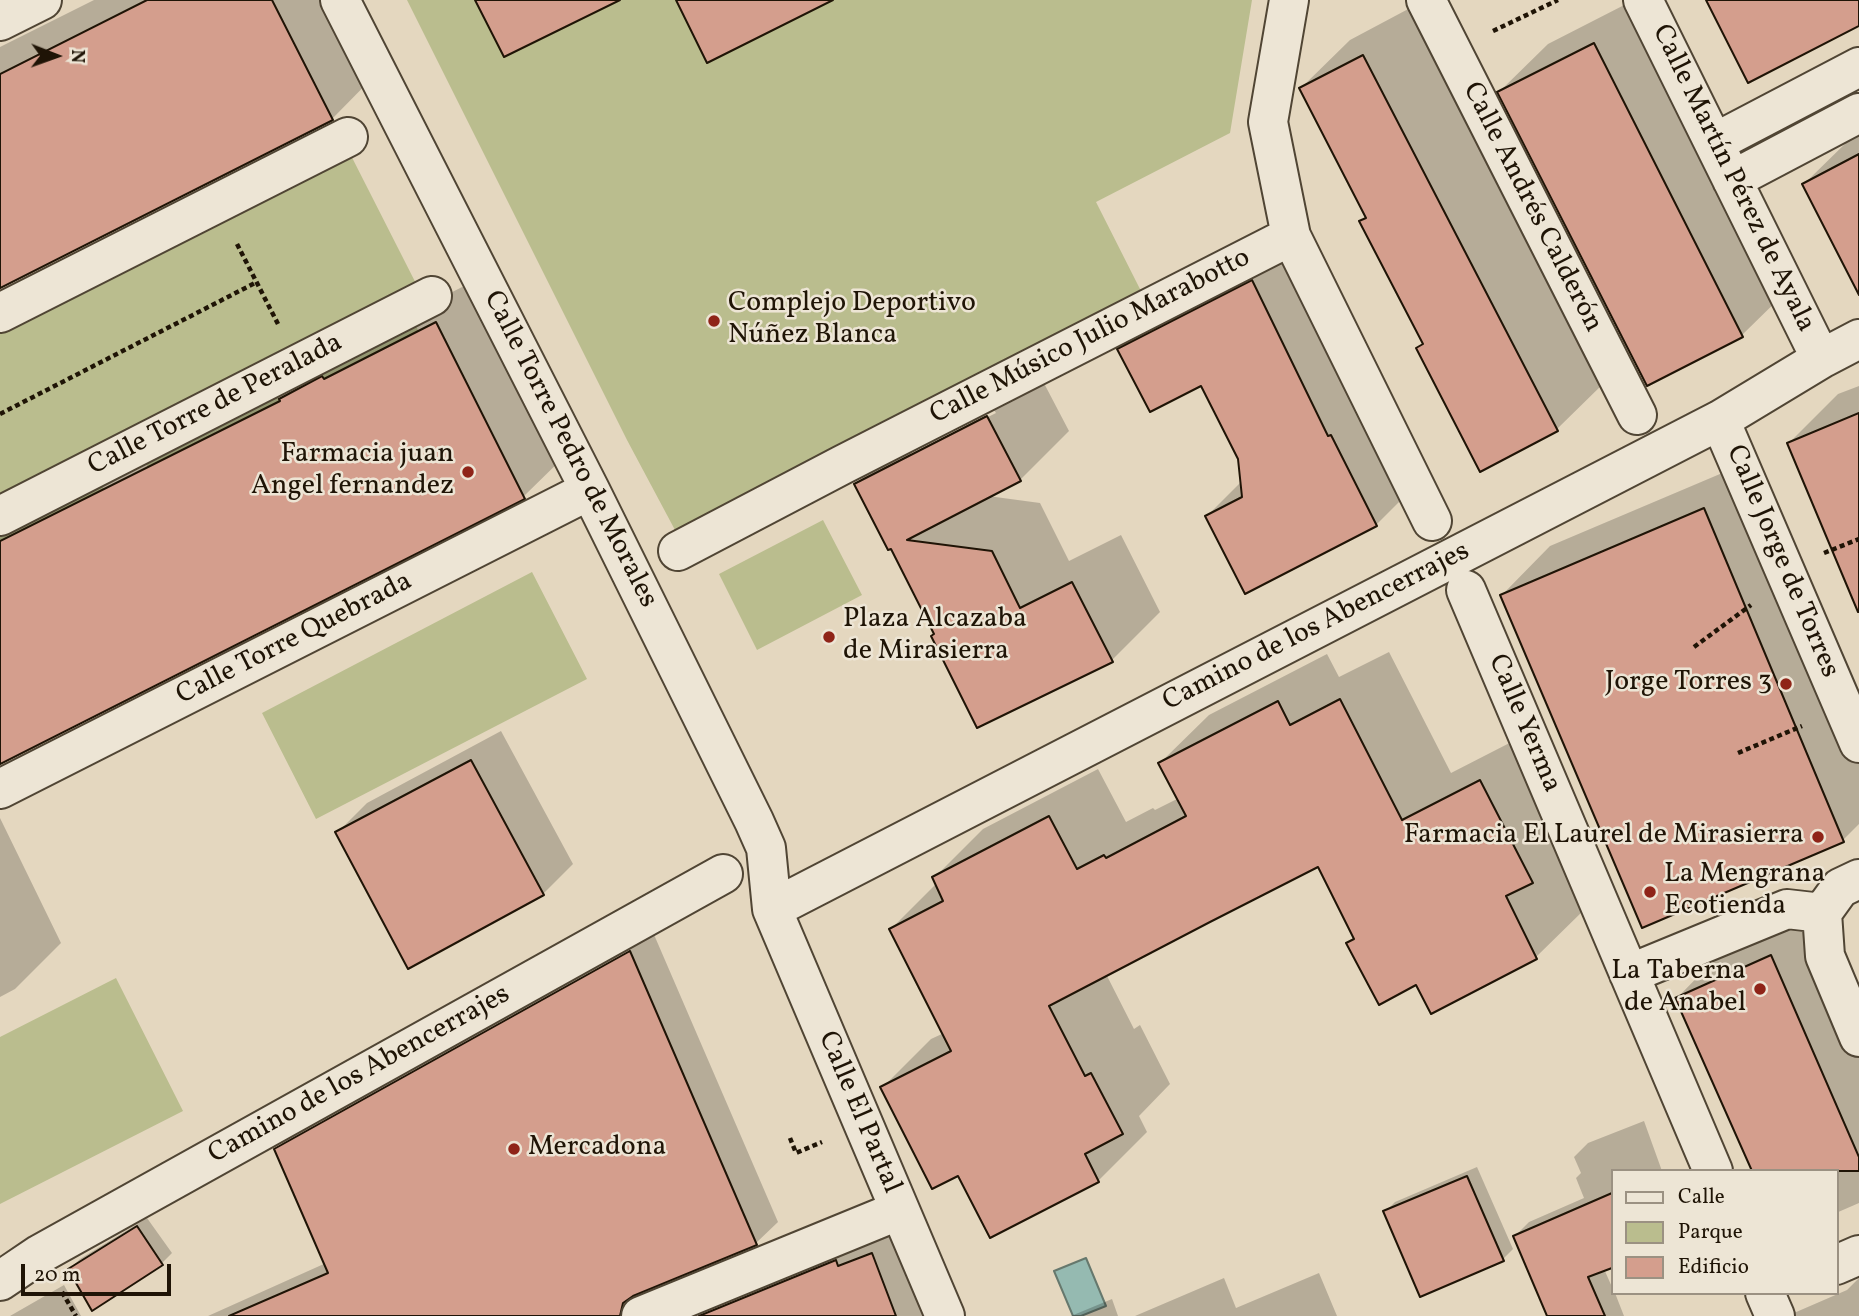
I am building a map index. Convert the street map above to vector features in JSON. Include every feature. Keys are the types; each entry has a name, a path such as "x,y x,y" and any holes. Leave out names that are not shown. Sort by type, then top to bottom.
{"street":[{"path":"0,21 42,0"},
{"name":"Calle Torre Pedro de Morales","path":"340,0 590,490 766,848 772,909"},
{"path":"1289,0 1268,122 1291,236 1432,521"},
{"name":"Calle Andrés Calderón","path":"1426,0 1637,415"},
{"name":"Calle Martín Pérez de Ayala","path":"1643,0 1821,359"},
{"path":"1714,143 1859,67"},
{"path":"1732,180 1859,113"},
{"path":"0,313 348,137"},
{"name":"Calle Músico Julio Marabotto","path":"678,551 854,458 1291,236"},
{"name":"Calle Torre de Peralada","path":"0,516 432,296"},
{"name":"Camino de los Abencerrajes","path":"772,909 1720,420 1859,339"},
{"name":"Calle Jorge de Torres","path":"1720,420 1859,743"},
{"name":"Calle Torre Quebrada","path":"0,789 590,490"},
{"name":"Calle Yerma","path":"1466,590 1644,968 1712,1169"},
{"name":"Camino de los Abencerrajes","path":"0,1281 40,1254 723,874"},
{"path":"1859,878 1840,888 1822,913 1825,956 1859,1037"},
{"name":"Calle El Partal","path":"772,909 945,1316"},
{"path":"1644,968 1787,909 1822,913"},
{"path":"641,1316 900,1210"},
{"path":"1838,1264 1859,1255"}],"path":[{"path":"1451,51 1558,0"},
{"path":"216,203 299,363"},
{"path":"0,414 257,282"},
{"path":"1824,553 1859,539"},
{"path":"1694,647 1745,608 1758,603"},
{"path":"1738,753 1809,723"},
{"path":"790,1138 796,1153 826,1140"}],"green space":[{"name":"Complejo Deportivo Núñez Blanca","path":"407,0 1252,0 1230,133 1096,202 1142,293 834,452 675,530 627,440"},
{"path":"336,126 432,315 415,324 419,332 324,379 320,372 277,394 280,401 148,467 144,460 100,482 104,489 0,541 0,296"},
{"path":"823,520 862,595 757,650 719,574"},
{"path":"532,572 587,679 316,819 262,713"},
{"path":"116,978 183,1111 0,1204 0,1037"}],"water":[{"path":"1086,1258 1106,1306 1081,1316 1073,1316 1054,1271"}],"building":[{"path":"147,0 272,0 333,120 0,288 0,74"},
{"path":"475,0 620,0 504,57"},
{"path":"676,0 833,0 707,63"},
{"path":"1706,0 1859,0 1859,26 1748,83"},
{"path":"1594,43 1743,337 1647,386 1497,92"},
{"path":"1363,55 1558,431 1480,472 1416,348 1423,344 1359,221 1366,218 1299,88"},
{"path":"1859,154 1859,295 1802,184"},
{"path":"1252,280 1328,436 1331,435 1377,526 1245,594 1205,516 1242,497 1238,459 1201,386 1150,412 1117,349"},
{"path":"436,322 525,499 0,764 0,541 280,401 279,399 322,376 324,379"},
{"path":"1859,413 1859,612 1858,612 1787,443"},
{"path":"987,416 1021,481 907,540 992,551 1020,608 1072,582 1113,662 977,728 931,636 934,634 854,484"},
{"path":"1704,508 1844,842 1642,928 1500,595"},
{"path":"1340,699 1402,820 1480,780 1533,883 1506,896 1537,959 1431,1014 1416,985 1379,1005 1346,943 1354,939 1318,867 1210,922 1049,1006 1085,1076 1091,1073 1123,1134 1085,1154 1099,1182 990,1238 958,1176 932,1189 880,1087 951,1051 889,929 943,901 932,877 1049,816 1077,869 1104,855 1106,858 1186,816 1158,763 1278,701 1290,725"},
{"path":"471,760 544,895 408,969 335,832"},
{"name":"Mercadona","path":"630,951 757,1245 633,1296 623,1303 620,1316 229,1316 328,1273 274,1149"},
{"path":"1771,955 1859,1157 1859,1171 1751,1169 1675,998"},
{"path":"1467,1176 1504,1261 1420,1297 1383,1211"},
{"path":"1610,1194 1610,1269 1588,1277 1605,1316 1547,1316 1513,1236"},
{"path":"137,1226 163,1265 92,1311 68,1269"},
{"path":"872,1253 896,1316 699,1316 836,1260 838,1266"}],"place":[{"name":"Complejo Deportivo Núñez Blanca","path":"714,321"},
{"name":"Farmacia juan Angel fernandez","path":"468,472"},
{"name":"Plaza Alcazaba de Mirasierra","path":"829,637"},
{"name":"Jorge Torres 3","path":"1786,684"},
{"name":"Farmacia El Laurel de Mirasierra","path":"1818,837"},
{"name":"La Mengrana Ecotienda","path":"1650,892"},
{"name":"La Taberna de Anabel","path":"1760,989"},
{"name":"Mercadona","path":"514,1149"}]}
